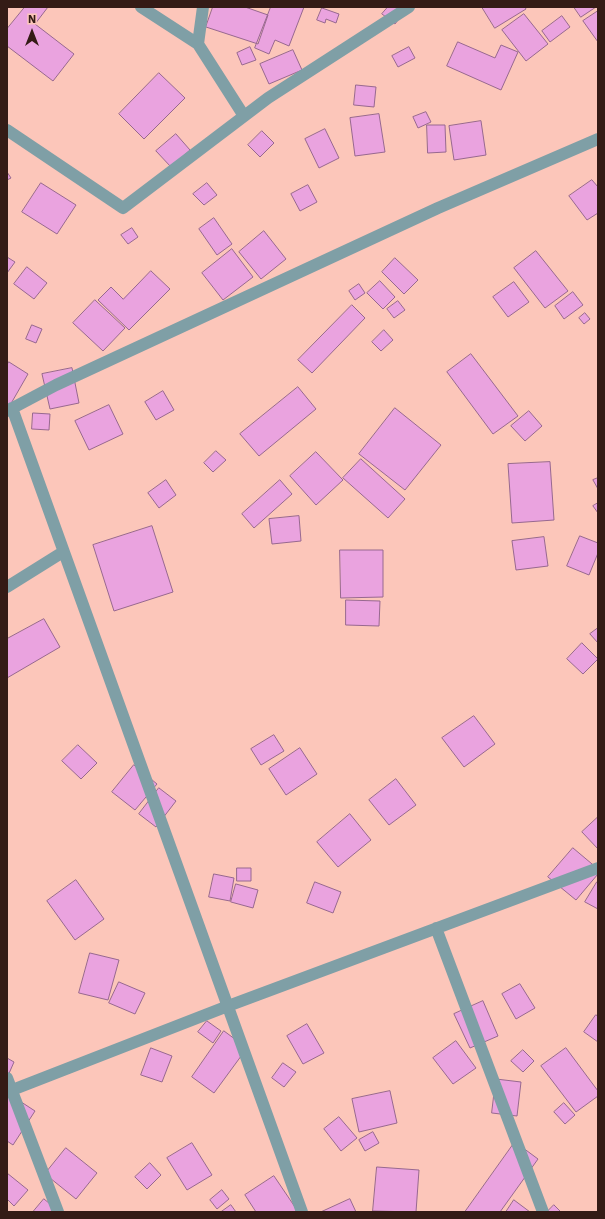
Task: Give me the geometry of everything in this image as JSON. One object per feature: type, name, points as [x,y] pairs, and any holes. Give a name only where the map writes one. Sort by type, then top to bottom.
[{"type":"street","points":[[141,7],[198,44],[244,116]]},
{"type":"street","points":[[198,44],[203,7]]},
{"type":"street","points":[[7,130],[123,208],[268,98],[409,7]]},
{"type":"street","points":[[302,1212],[63,552],[10,410],[56,385],[431,211],[598,139]]},
{"type":"street","points":[[7,587],[63,552]]},
{"type":"street","points":[[9,1091],[228,1006],[598,868]]},
{"type":"street","points":[[436,928],[542,1212]]},
{"type":"street","points":[[7,1078],[9,1091],[58,1212]]},
{"type":"building","points":[[25,7],[48,7],[35,24],[74,54],[53,81],[7,46],[7,29]]},
{"type":"building","points":[[213,7],[245,7],[268,15],[258,44],[206,27]]},
{"type":"building","points":[[271,7],[304,7],[289,46],[275,40],[269,54],[255,48]]},
{"type":"building","points":[[388,7],[407,8],[395,24],[382,14]]},
{"type":"building","points":[[482,7],[525,7],[526,9],[495,28]]},
{"type":"building","points":[[574,7],[596,7],[581,17]]},
{"type":"building","points":[[322,8],[339,14],[336,23],[326,19],[325,23],[317,20]]},
{"type":"building","points":[[598,11],[598,42],[583,21]]},
{"type":"building","points":[[524,14],[548,44],[526,61],[502,30]]},
{"type":"building","points":[[562,16],[570,27],[550,42],[542,31]]},
{"type":"building","points":[[458,42],[495,58],[501,45],[518,52],[501,90],[447,66]]},
{"type":"building","points":[[250,47],[256,60],[242,65],[237,53]]},
{"type":"building","points":[[409,47],[415,58],[398,67],[392,56]]},
{"type":"building","points":[[293,50],[302,70],[269,84],[260,64]]},
{"type":"building","points":[[159,73],[185,98],[144,139],[119,114]]},
{"type":"building","points":[[356,85],[376,87],[374,107],[354,105]]},
{"type":"building","points":[[426,112],[431,122],[418,128],[413,117]]},
{"type":"building","points":[[379,114],[385,152],[355,156],[350,118]]},
{"type":"building","points":[[481,121],[486,155],[454,160],[449,126]]},
{"type":"building","points":[[427,125],[445,125],[446,152],[428,153]]},
{"type":"building","points":[[325,129],[339,158],[319,168],[305,139]]},
{"type":"building","points":[[262,131],[274,143],[260,157],[248,145]]},
{"type":"building","points":[[176,134],[190,150],[171,167],[156,151]]},
{"type":"building","points":[[7,172],[11,178],[7,180]]},
{"type":"building","points":[[592,180],[598,187],[598,213],[587,220],[569,196]]},
{"type":"building","points":[[41,183],[76,205],[57,234],[22,212]]},
{"type":"building","points":[[207,183],[217,195],[204,205],[193,194]]},
{"type":"building","points":[[308,185],[317,202],[300,211],[291,194]]},
{"type":"building","points":[[214,218],[232,244],[217,255],[199,229]]},
{"type":"building","points":[[132,228],[138,237],[128,244],[121,235]]},
{"type":"building","points":[[264,231],[286,259],[261,279],[239,252]]},
{"type":"building","points":[[232,249],[253,277],[223,300],[202,273]]},
{"type":"building","points":[[536,251],[568,291],[545,308],[514,268]]},
{"type":"building","points":[[7,257],[15,262],[7,273]]},
{"type":"building","points":[[395,258],[418,280],[404,294],[382,272]]},
{"type":"building","points":[[27,267],[47,283],[34,299],[14,284]]},
{"type":"building","points":[[151,271],[170,289],[129,330],[98,300],[111,287],[123,299]]},
{"type":"building","points":[[380,281],[395,297],[383,309],[367,293]]},
{"type":"building","points":[[514,282],[529,302],[508,317],[493,297]]},
{"type":"building","points":[[359,284],[365,293],[355,300],[349,291]]},
{"type":"building","points":[[573,292],[583,305],[564,319],[555,306]]},
{"type":"building","points":[[95,300],[125,328],[103,351],[73,323]]},
{"type":"building","points":[[398,301],[405,310],[394,318],[387,309]]},
{"type":"building","points":[[352,305],[365,318],[312,373],[298,360]]},
{"type":"building","points":[[585,313],[590,319],[584,324],[579,318]]},
{"type":"building","points":[[32,325],[42,329],[36,343],[26,339]]},
{"type":"building","points":[[384,330],[393,340],[381,351],[372,342]]},
{"type":"building","points":[[471,354],[518,416],[493,434],[447,372]]},
{"type":"building","points":[[9,362],[28,374],[9,407],[7,406],[7,365]]},
{"type":"building","points":[[72,368],[79,403],[50,409],[42,374]]},
{"type":"building","points":[[298,387],[316,409],[259,456],[240,434]]},
{"type":"building","points":[[163,391],[174,410],[156,420],[145,402]]},
{"type":"building","points":[[109,405],[123,434],[89,450],[75,421]]},
{"type":"building","points":[[395,408],[441,445],[405,490],[359,454]]},
{"type":"building","points":[[529,411],[542,426],[525,441],[511,426]]},
{"type":"building","points":[[33,413],[50,414],[49,430],[32,429]]},
{"type":"building","points":[[216,451],[226,460],[213,472],[204,463]]},
{"type":"building","points":[[316,452],[343,480],[316,505],[290,476]]},
{"type":"building","points":[[361,459],[405,499],[388,518],[343,478]]},
{"type":"building","points":[[550,462],[554,520],[512,523],[508,464]]},
{"type":"building","points":[[598,478],[598,489],[593,480]]},
{"type":"building","points":[[166,480],[176,495],[159,508],[148,493]]},
{"type":"building","points":[[280,480],[292,494],[254,528],[242,514]]},
{"type":"building","points":[[598,503],[598,513],[593,506]]},
{"type":"building","points":[[299,516],[301,541],[272,544],[269,519]]},
{"type":"building","points":[[152,526],[173,592],[114,611],[93,545]]},
{"type":"building","points":[[580,536],[598,543],[598,553],[589,575],[567,566]]},
{"type":"building","points":[[544,537],[548,566],[516,570],[512,541]]},
{"type":"building","points":[[340,550],[383,550],[383,597],[341,598]]},
{"type":"building","points":[[346,600],[380,601],[379,626],[346,625]]},
{"type":"building","points":[[44,619],[60,647],[7,678],[7,639]]},
{"type":"building","points":[[598,628],[598,643],[590,634]]},
{"type":"building","points":[[582,643],[598,659],[583,674],[567,659]]},
{"type":"building","points":[[474,716],[495,744],[464,767],[442,738]]},
{"type":"building","points":[[274,735],[284,751],[261,765],[251,749]]},
{"type":"building","points":[[78,745],[97,763],[81,779],[62,761]]},
{"type":"building","points":[[300,748],[317,774],[286,795],[269,769]]},
{"type":"building","points":[[134,765],[157,784],[135,810],[112,792]]},
{"type":"building","points":[[396,779],[416,805],[389,825],[369,800]]},
{"type":"building","points":[[159,788],[176,801],[156,827],[139,814]]},
{"type":"building","points":[[350,814],[371,840],[338,867],[317,842]]},
{"type":"building","points":[[598,817],[598,849],[582,832]]},
{"type":"building","points":[[573,848],[598,869],[598,874],[576,900],[548,877]]},
{"type":"building","points":[[237,868],[251,868],[251,881],[237,881]]},
{"type":"building","points":[[214,874],[234,878],[230,901],[209,897]]},
{"type":"building","points":[[76,880],[104,919],[75,940],[47,901]]},
{"type":"building","points":[[315,882],[341,892],[333,913],[307,903]]},
{"type":"building","points":[[598,882],[598,909],[585,902]]},
{"type":"building","points":[[236,884],[258,890],[253,908],[231,902]]},
{"type":"building","points":[[90,953],[119,960],[108,1000],[79,993]]},
{"type":"building","points":[[119,982],[145,993],[135,1014],[109,1003]]},
{"type":"building","points":[[520,984],[535,1008],[516,1019],[502,994]]},
{"type":"building","points":[[483,1001],[498,1036],[470,1048],[454,1014]]},
{"type":"building","points":[[596,1015],[598,1016],[598,1042],[584,1032]]},
{"type":"building","points":[[207,1021],[221,1031],[213,1043],[198,1032]]},
{"type":"building","points":[[307,1024],[324,1053],[303,1064],[287,1036]]},
{"type":"building","points":[[224,1031],[247,1048],[214,1093],[192,1077]]},
{"type":"building","points":[[456,1041],[476,1068],[453,1084],[433,1058]]},
{"type":"building","points":[[151,1048],[172,1056],[162,1082],[141,1075]]},
{"type":"building","points":[[566,1048],[598,1091],[598,1096],[576,1112],[541,1066]]},
{"type":"building","points":[[523,1050],[534,1061],[523,1072],[511,1061]]},
{"type":"building","points":[[7,1058],[14,1062],[7,1078]]},
{"type":"building","points":[[283,1063],[296,1072],[284,1087],[272,1078]]},
{"type":"building","points":[[496,1079],[521,1082],[517,1116],[492,1113]]},
{"type":"building","points":[[390,1091],[397,1123],[359,1132],[352,1099]]},
{"type":"building","points":[[9,1094],[35,1111],[13,1145],[7,1141],[7,1096]]},
{"type":"building","points":[[564,1103],[575,1115],[565,1124],[554,1112]]},
{"type":"building","points":[[339,1117],[357,1138],[341,1151],[324,1129]]},
{"type":"building","points":[[373,1132],[379,1143],[365,1151],[359,1140]]},
{"type":"building","points":[[515,1142],[538,1159],[500,1212],[465,1212]]},
{"type":"building","points":[[192,1143],[212,1175],[187,1190],[167,1158]]},
{"type":"building","points":[[66,1148],[97,1173],[76,1199],[45,1174]]},
{"type":"building","points":[[150,1163],[161,1175],[147,1189],[135,1177]]},
{"type":"building","points":[[377,1167],[419,1170],[416,1212],[373,1211]]},
{"type":"building","points":[[7,1173],[28,1190],[14,1206],[7,1199]]},
{"type":"building","points":[[274,1176],[297,1210],[294,1212],[256,1212],[245,1195]]},
{"type":"building","points":[[222,1190],[229,1199],[217,1209],[210,1200]]},
{"type":"building","points":[[44,1199],[60,1212],[33,1212]]},
{"type":"building","points":[[350,1199],[356,1212],[321,1212]]},
{"type":"building","points":[[514,1200],[530,1212],[506,1212]]},
{"type":"building","points":[[231,1205],[236,1212],[221,1212]]},
{"type":"building","points":[[554,1205],[561,1212],[547,1212]]}]
